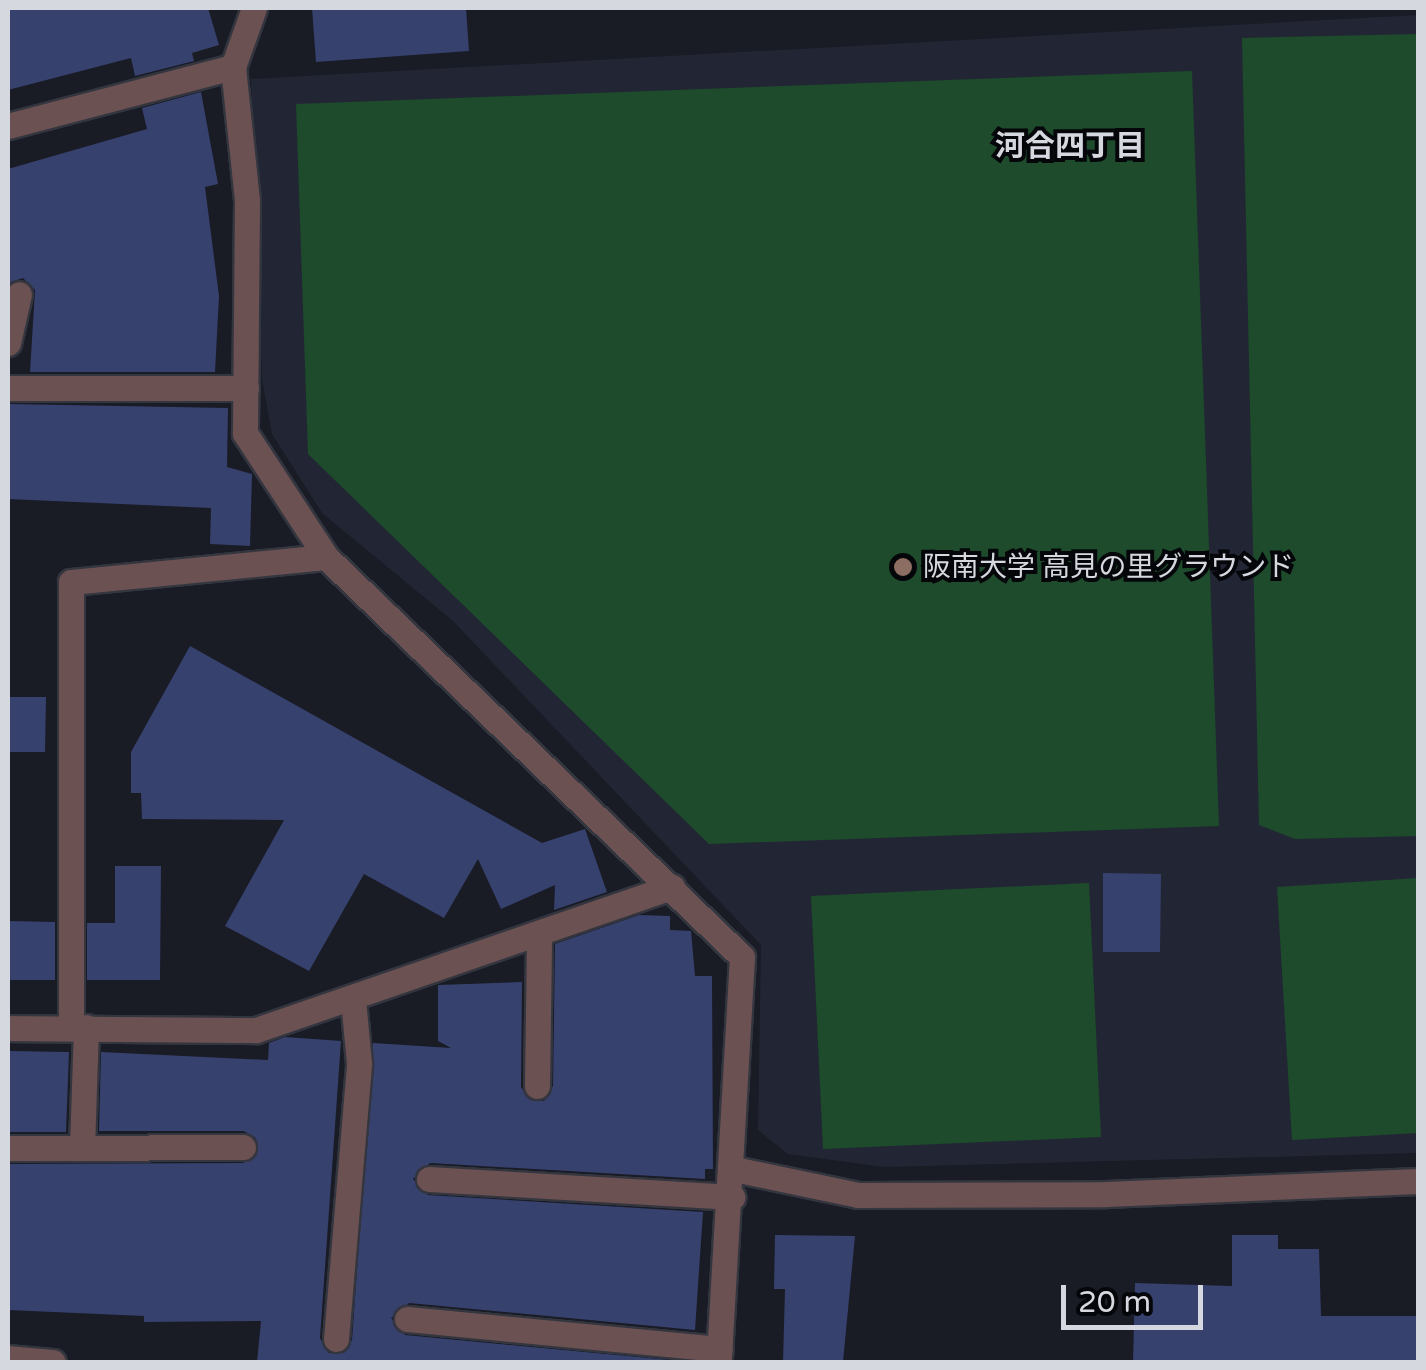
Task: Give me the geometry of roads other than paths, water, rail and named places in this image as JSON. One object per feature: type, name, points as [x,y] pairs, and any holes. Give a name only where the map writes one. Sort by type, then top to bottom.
[{"type":"street","points":[[254,8],[233,67],[246,200],[245,432],[326,557],[742,957],[734,1170],[719,1356],[408,1319]]},
{"type":"street","points":[[8,126],[233,67]]},
{"type":"street","points":[[8,344],[19,294]]},
{"type":"street","points":[[8,388],[246,388]]},
{"type":"street","points":[[82,1148],[71,582],[326,557]]},
{"type":"street","points":[[8,1028],[256,1030],[353,1000],[672,886]]},
{"type":"street","points":[[537,1086],[539,935]]},
{"type":"street","points":[[336,1339],[358,1062],[353,1000]]},
{"type":"street","points":[[8,1148],[243,1147]]},
{"type":"street","points":[[734,1170],[858,1196],[1106,1194],[1418,1181]]},
{"type":"street","points":[[429,1179],[732,1197]]},
{"type":"street","points":[[8,1358],[53,1362]]},
{"type":"place","name":"阪南大学 高見の里グラウンド","points":[[903,567]]},
{"type":"district","name":"河合四丁目","points":[[1070,147]]}]
